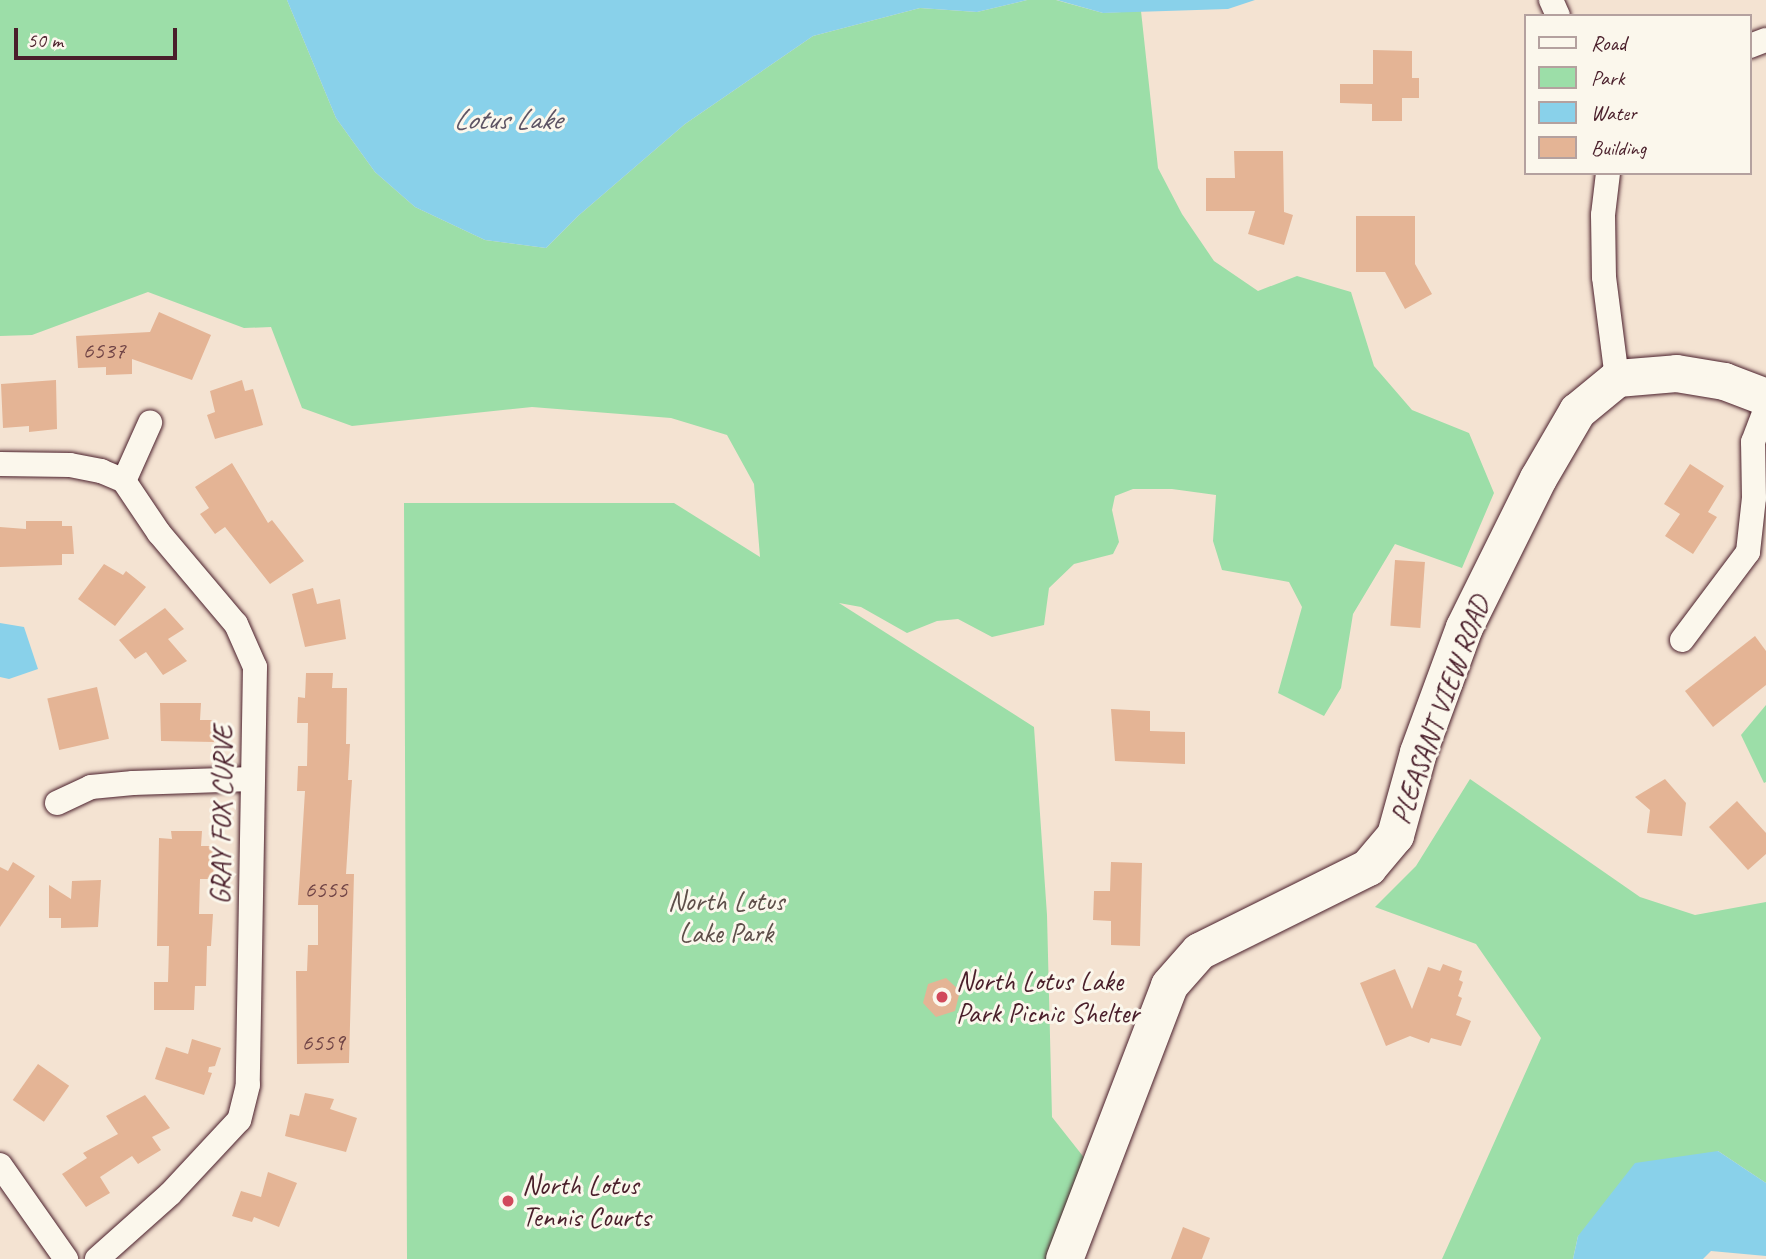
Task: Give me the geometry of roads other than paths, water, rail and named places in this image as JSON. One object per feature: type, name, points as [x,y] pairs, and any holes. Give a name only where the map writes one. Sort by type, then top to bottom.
[{"type":"street","points":[[1608,175],[1603,215],[1604,277],[1616,378],[1675,373],[1724,381],[1766,397]]},
{"type":"street","name":"PLEASANT VIEW ROAD","points":[[1064,1259],[1169,985],[1199,951],[1368,867],[1395,835],[1418,752],[1464,627],[1538,478],[1577,411],[1616,378]]},
{"type":"street","points":[[1682,640],[1748,552],[1754,498],[1752,442],[1766,408]]},
{"type":"street","points":[[0,464],[70,465],[101,471],[124,481],[150,423]]},
{"type":"street","name":"GRAY FOX CURVE","points":[[97,1259],[170,1194],[239,1120],[248,1085],[255,667],[236,624],[159,533],[124,481]]},
{"type":"street","points":[[57,803],[91,787],[252,779]]},
{"type":"street","points":[[0,1165],[66,1259]]},
{"type":"water","name":"Lotus Lake","points":[[287,0],[1027,0],[977,12],[920,8],[813,36],[685,124],[578,216],[546,248],[485,240],[415,207],[375,172],[336,118]]},
{"type":"water","points":[[1057,0],[1255,0],[1228,9],[1103,13]]},
{"type":"water","points":[[0,623],[24,627],[38,669],[9,679],[0,677]]},
{"type":"water","points":[[1718,1151],[1766,1183],[1766,1256],[1711,1251],[1703,1259],[1573,1259],[1578,1236],[1635,1163]]},
{"type":"place","name":"North Lotus Lake Park Picnic Shelter","points":[[942,997]]},
{"type":"place","name":"North Lotus Tennis Courts","points":[[508,1201]]},
{"type":"park label","name":"North Lotus Lake Park","points":[[726,917]]}]
